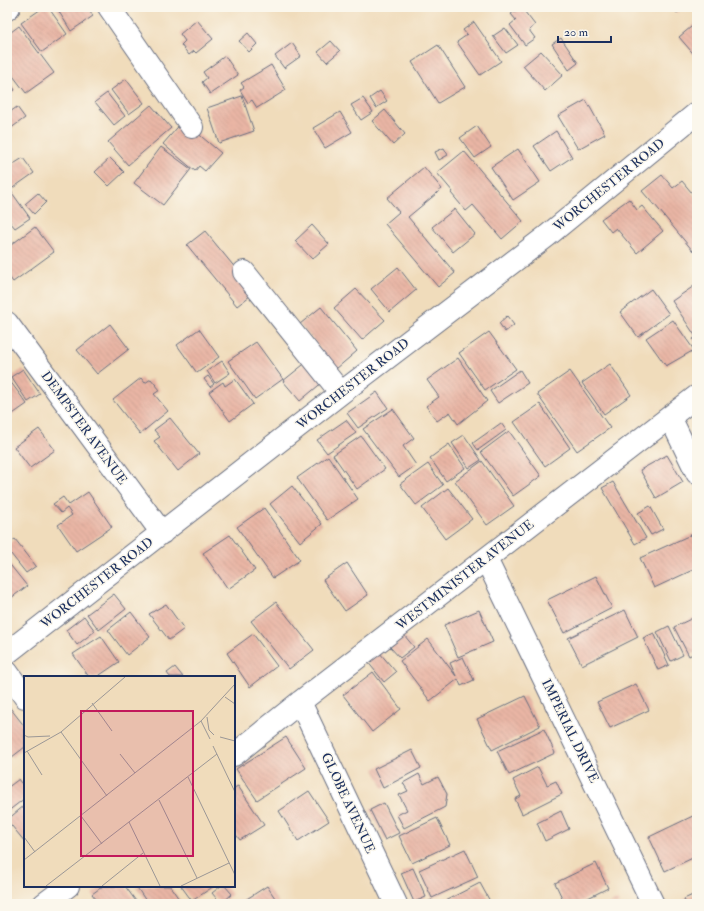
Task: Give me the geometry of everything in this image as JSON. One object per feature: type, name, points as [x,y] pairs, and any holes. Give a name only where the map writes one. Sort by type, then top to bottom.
[{"type":"street","points":[[109,7],[192,127]]},
{"type":"street","name":"WORCHESTER ROAD","points":[[7,653],[341,393],[547,236],[697,114]]},
{"type":"street","points":[[244,272],[341,393]]},
{"type":"street","name":"DEMPSTER AVENUE","points":[[7,323],[162,533]]},
{"type":"street","name":"WESTMINISTER AVENUE","points":[[235,754],[300,702],[697,396]]},
{"type":"street","points":[[670,417],[697,473]]},
{"type":"street","name":"IMPERIAL DRIVE","points":[[486,559],[653,904]]},
{"type":"street","points":[[7,672],[24,696]]},
{"type":"street","name":"GLOBE AVENUE","points":[[300,702],[389,901]]},
{"type":"street","points":[[44,904],[67,887]]},
{"type":"building","points":[[44,7],[48,7],[67,34],[42,52],[21,23]]},
{"type":"building","points":[[56,7],[88,7],[93,16],[71,31]]},
{"type":"building","points":[[521,7],[535,25],[529,30],[535,38],[525,45],[510,25],[516,20],[511,14]]},
{"type":"building","points":[[671,7],[683,7],[677,13]]},
{"type":"building","points":[[197,20],[213,39],[196,53],[194,51],[189,55],[181,45],[185,41],[180,34]]},
{"type":"building","points":[[474,22],[501,61],[480,75],[457,42],[467,35],[463,30]]},
{"type":"building","points":[[697,22],[697,58],[679,37]]},
{"type":"building","points":[[19,26],[54,73],[26,93],[7,68],[7,35]]},
{"type":"building","points":[[505,28],[518,45],[506,53],[493,36]]},
{"type":"building","points":[[248,33],[257,44],[249,52],[239,41]]},
{"type":"building","points":[[561,38],[578,63],[569,70],[552,44]]},
{"type":"building","points":[[331,41],[340,51],[327,62],[318,52]]},
{"type":"building","points":[[292,43],[301,56],[284,68],[275,56]]},
{"type":"building","points":[[438,45],[465,87],[438,103],[412,62]]},
{"type":"building","points":[[541,51],[563,75],[545,91],[523,66]]},
{"type":"building","points":[[225,56],[238,75],[210,94],[202,82],[207,78],[203,72]]},
{"type":"building","points":[[271,65],[286,90],[257,108],[252,100],[248,103],[240,90],[244,87],[241,83]]},
{"type":"building","points":[[7,78],[15,90],[7,96]]},
{"type":"building","points":[[126,79],[144,103],[129,114],[111,90]]},
{"type":"building","points":[[380,91],[387,101],[376,108],[370,98]]},
{"type":"building","points":[[107,93],[125,116],[114,125],[95,102]]},
{"type":"building","points":[[242,96],[254,131],[219,143],[207,108]]},
{"type":"building","points":[[363,98],[373,112],[361,120],[351,105]]},
{"type":"building","points":[[586,100],[605,134],[578,149],[558,116]]},
{"type":"building","points":[[151,105],[171,128],[128,165],[108,142]]},
{"type":"building","points":[[17,107],[25,118],[7,131],[7,114]]},
{"type":"building","points":[[385,110],[405,134],[393,145],[372,121]]},
{"type":"building","points":[[340,112],[352,132],[325,148],[313,128]]},
{"type":"building","points":[[183,121],[221,153],[205,171],[199,166],[195,171],[163,144]]},
{"type":"building","points":[[477,126],[491,147],[475,158],[460,138]]},
{"type":"building","points":[[556,131],[572,157],[551,171],[534,146]]},
{"type":"building","points":[[161,147],[191,169],[163,205],[134,183]]},
{"type":"building","points":[[444,148],[448,155],[439,160],[435,152]]},
{"type":"building","points":[[518,149],[540,182],[513,200],[491,167]]},
{"type":"building","points":[[464,151],[523,221],[502,239],[473,205],[466,211],[437,173]]},
{"type":"building","points":[[23,158],[34,173],[10,190],[30,218],[15,228],[10,222],[7,224],[7,168]]},
{"type":"building","points":[[110,158],[124,172],[109,186],[95,172]]},
{"type":"building","points":[[424,167],[442,189],[408,217],[455,273],[438,287],[385,224],[399,212],[387,198]]},
{"type":"building","points":[[662,175],[673,188],[682,181],[697,199],[697,248],[693,251],[642,191]]},
{"type":"building","points":[[38,193],[46,202],[34,214],[25,204]]},
{"type":"building","points":[[629,199],[637,210],[642,206],[663,231],[637,253],[616,228],[611,232],[601,219]]},
{"type":"building","points":[[455,209],[475,234],[453,252],[432,227]]},
{"type":"building","points":[[312,225],[329,244],[312,259],[295,241]]},
{"type":"building","points":[[35,227],[54,252],[13,282],[7,274],[7,248]]},
{"type":"building","points":[[205,231],[255,292],[237,306],[187,245]]},
{"type":"building","points":[[398,267],[416,290],[390,312],[371,289]]},
{"type":"building","points":[[697,284],[697,345],[693,339],[696,337],[672,301]]},
{"type":"building","points":[[356,289],[385,320],[362,340],[334,308]]},
{"type":"building","points":[[651,289],[669,314],[638,337],[620,312]]},
{"type":"building","points":[[321,307],[357,351],[336,369],[300,324]]},
{"type":"building","points":[[507,316],[514,325],[505,332],[499,323]]},
{"type":"building","points":[[673,320],[694,350],[666,366],[646,338]]},
{"type":"building","points":[[110,324],[129,349],[97,374],[77,350]]},
{"type":"building","points":[[199,329],[219,357],[197,373],[177,345]]},
{"type":"building","points":[[489,332],[516,369],[485,390],[459,353]]},
{"type":"building","points":[[256,342],[283,379],[255,399],[228,361]]},
{"type":"building","points":[[458,358],[487,401],[458,424],[450,412],[437,421],[426,406],[439,397],[427,380]]},
{"type":"building","points":[[222,361],[230,373],[215,383],[207,371]]},
{"type":"building","points":[[308,361],[324,381],[300,401],[283,381]]},
{"type":"building","points":[[610,364],[631,395],[604,414],[582,383]]},
{"type":"building","points":[[23,369],[40,394],[28,402],[11,377]]},
{"type":"building","points":[[520,370],[528,383],[498,403],[490,391]]},
{"type":"building","points":[[570,371],[610,428],[577,451],[537,394]]},
{"type":"building","points":[[208,376],[214,384],[210,387],[204,379]]},
{"type":"building","points":[[7,377],[27,404],[7,418]]},
{"type":"building","points":[[141,378],[145,383],[151,379],[160,390],[154,394],[168,411],[140,434],[113,400]]},
{"type":"building","points":[[235,379],[253,404],[230,421],[209,392],[223,382],[225,386]]},
{"type":"building","points":[[377,392],[388,408],[358,428],[347,413]]},
{"type":"building","points":[[540,404],[570,448],[545,466],[514,422]]},
{"type":"building","points":[[393,409],[414,438],[403,446],[416,465],[399,477],[363,429]]},
{"type":"building","points":[[170,418],[199,454],[178,471],[154,441],[160,437],[154,430]]},
{"type":"building","points":[[346,420],[356,433],[327,453],[317,440]]},
{"type":"building","points":[[501,423],[506,430],[478,450],[473,443]]},
{"type":"building","points":[[39,429],[55,450],[30,468],[14,447]]},
{"type":"building","points":[[509,431],[541,476],[513,496],[481,452]]},
{"type":"building","points":[[464,435],[481,460],[469,468],[452,443]]},
{"type":"building","points":[[361,436],[385,469],[357,489],[333,455]]},
{"type":"building","points":[[449,444],[465,468],[446,481],[430,458]]},
{"type":"building","points":[[667,455],[683,482],[656,498],[640,470]]},
{"type":"building","points":[[328,456],[358,499],[327,520],[297,478]]},
{"type":"building","points":[[482,461],[514,506],[487,525],[455,481]]},
{"type":"building","points":[[428,464],[443,485],[416,505],[400,484]]},
{"type":"building","points":[[613,482],[646,538],[635,544],[602,488]]},
{"type":"building","points":[[292,486],[322,524],[300,542],[270,504]]},
{"type":"building","points":[[448,488],[472,519],[445,539],[422,508]]},
{"type":"building","points":[[88,492],[112,527],[76,551],[58,525],[72,515],[67,508],[61,513],[53,504],[63,497],[69,505]]},
{"type":"building","points":[[650,506],[663,529],[651,535],[638,513]]},
{"type":"building","points":[[264,508],[300,560],[273,578],[237,527]]},
{"type":"building","points":[[697,532],[697,568],[654,588],[640,558]]},
{"type":"building","points":[[230,535],[255,570],[228,589],[203,553]]},
{"type":"building","points":[[15,539],[36,566],[26,573],[7,549],[7,545]]},
{"type":"building","points":[[7,561],[27,586],[7,601]]},
{"type":"building","points":[[347,563],[368,595],[345,611],[323,580]]},
{"type":"building","points":[[596,576],[612,608],[564,633],[547,600]]},
{"type":"building","points":[[114,594],[126,609],[99,630],[87,614]]},
{"type":"building","points":[[276,602],[314,650],[289,669],[251,621]]},
{"type":"building","points":[[166,604],[184,629],[169,640],[149,614]]},
{"type":"building","points":[[479,610],[493,642],[458,657],[444,625]]},
{"type":"building","points":[[625,610],[638,637],[582,665],[568,638]]},
{"type":"building","points":[[131,612],[150,637],[127,655],[108,630]]},
{"type":"building","points":[[84,616],[95,631],[77,645],[66,630]]},
{"type":"building","points":[[697,616],[697,652],[689,656],[674,627]]},
{"type":"building","points":[[669,626],[683,655],[671,661],[657,632]]},
{"type":"building","points":[[654,633],[669,665],[658,670],[643,638]]},
{"type":"building","points":[[253,634],[277,666],[250,687],[227,653]]},
{"type":"building","points":[[404,635],[414,647],[400,658],[390,647]]},
{"type":"building","points":[[101,636],[119,662],[98,676],[88,676],[73,654]]},
{"type":"building","points":[[428,639],[456,676],[450,663],[463,657],[474,680],[461,686],[458,679],[430,701],[400,661]]},
{"type":"building","points":[[379,652],[396,672],[384,682],[367,661]]},
{"type":"building","points":[[175,667],[182,676],[169,676],[167,673]]},
{"type":"building","points":[[373,672],[401,709],[372,732],[343,695]]},
{"type":"building","points":[[636,684],[649,710],[610,728],[597,702]]},
{"type":"building","points":[[525,696],[540,726],[492,750],[477,719]]},
{"type":"building","points":[[7,704],[24,726],[24,748],[12,757],[7,751]]},
{"type":"building","points":[[544,729],[555,753],[509,775],[497,751]]},
{"type":"building","points":[[286,737],[306,768],[257,800],[236,769]]},
{"type":"building","points":[[412,750],[421,768],[383,788],[374,769]]},
{"type":"building","points":[[538,767],[547,785],[556,781],[562,794],[522,814],[515,799],[521,796],[513,780]]},
{"type":"building","points":[[419,774],[424,784],[438,777],[447,794],[445,807],[404,828],[397,815],[407,810],[399,795],[408,791],[403,783]]},
{"type":"building","points":[[19,779],[24,786],[24,799],[7,812],[7,788]]},
{"type":"building","points":[[238,786],[264,825],[240,840],[235,833],[235,788]]},
{"type":"building","points":[[309,791],[329,821],[298,841],[279,811]]},
{"type":"building","points":[[384,803],[399,833],[385,840],[370,810]]},
{"type":"building","points":[[24,806],[24,841],[7,820]]},
{"type":"building","points":[[561,811],[569,829],[545,841],[537,823]]},
{"type":"building","points":[[697,814],[697,856],[665,871],[649,837]]},
{"type":"building","points":[[437,818],[450,845],[412,863],[399,836]]},
{"type":"building","points":[[465,849],[478,877],[432,898],[419,870]]},
{"type":"building","points":[[596,863],[608,888],[576,904],[565,904],[555,883]]},
{"type":"building","points":[[413,868],[426,897],[414,902],[401,873]]},
{"type":"building","points":[[480,883],[491,903],[439,904]]},
{"type":"building","points":[[267,886],[279,904],[243,904],[242,902]]},
{"type":"building","points":[[102,887],[126,887],[138,904],[100,904],[92,894]]},
{"type":"building","points":[[137,887],[171,887],[181,902],[178,904],[148,904]]},
{"type":"building","points":[[182,887],[213,887],[192,901]]},
{"type":"building","points":[[220,887],[226,887],[232,894],[221,904],[212,893]]},
{"type":"building","points":[[697,893],[697,904],[686,904],[684,899]]},
{"type":"building","points":[[432,900],[434,904],[422,904]]},
{"type":"building","points":[[617,900],[619,904],[608,904]]}]
